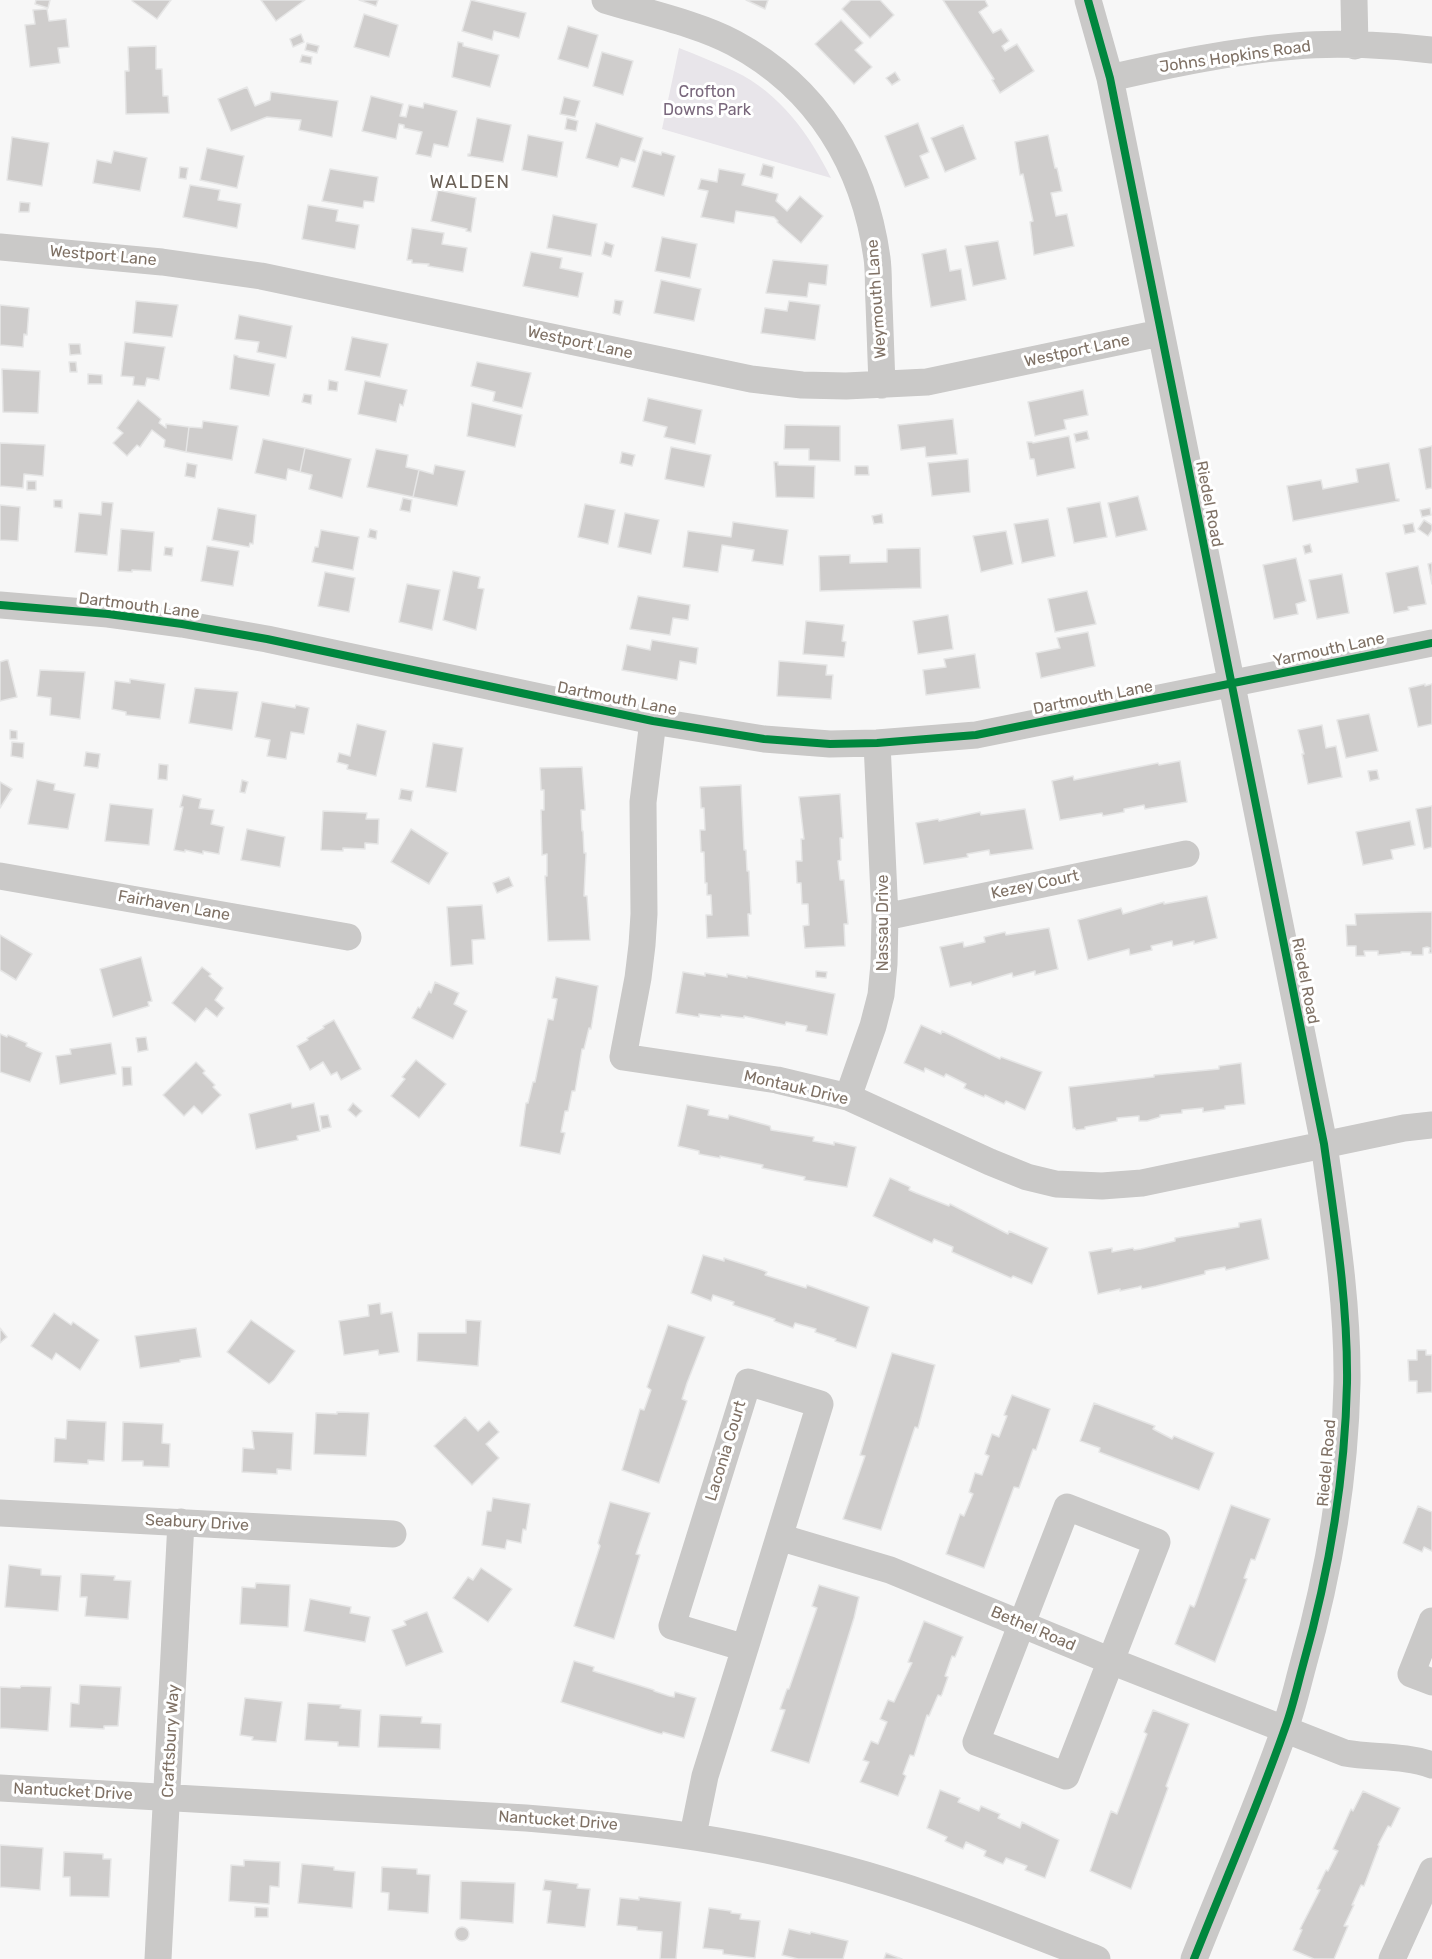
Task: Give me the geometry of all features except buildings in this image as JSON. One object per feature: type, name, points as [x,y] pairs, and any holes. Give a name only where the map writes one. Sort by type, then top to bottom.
[{"type":"street","name":"Weymouth Lane","points":[[605,0],[704,30],[733,42],[767,62],[797,87],[816,108],[836,138],[852,171],[864,199],[872,230],[877,260],[882,385]]},
{"type":"street","name":"Riedel Road","points":[[1089,0],[1110,78],[1324,1144],[1337,1231],[1345,1312],[1347,1382],[1344,1449],[1335,1522],[1315,1621],[1285,1730],[1194,1959]]},
{"type":"street","points":[[1354,0],[1355,46]]},
{"type":"street","name":"Johns Hopkins Road","points":[[1110,78],[1183,62],[1296,46],[1432,50]]},
{"type":"street","name":"Westport Lane","points":[[0,247],[129,258],[261,276],[751,379],[802,385],[882,385],[927,382],[1160,333]]},
{"type":"street","name":"Dartmouth Lane","points":[[0,605],[108,614],[182,624],[267,639],[653,721],[764,739],[830,744],[877,743],[976,735],[1231,684]]},
{"type":"street","name":"Yarmouth Lane","points":[[1231,684],[1432,643]]},
{"type":"street","name":"Montauk Drive","points":[[653,721],[643,802],[642,945],[623,1057],[777,1080],[848,1097],[990,1162],[1028,1177],[1056,1184],[1102,1186],[1142,1183],[1324,1144],[1404,1128],[1432,1125]]},
{"type":"street","name":"Nassau Drive","points":[[848,1097],[873,1026],[884,964],[885,917],[877,743]]},
{"type":"street","name":"Kezey Court","points":[[885,917],[1186,854]]},
{"type":"street","name":"Fairhaven Lane","points":[[0,876],[348,937]]},
{"type":"street","name":"Laconia Court","points":[[693,1835],[705,1776],[820,1404],[748,1382],[672,1626],[744,1648]]},
{"type":"street","points":[[1067,1507],[1157,1542],[1066,1776],[976,1742],[1022,1624],[1067,1507]]},
{"type":"street","name":"Seabury Drive","points":[[0,1513],[393,1534]]},
{"type":"street","name":"Craftsbury Way","points":[[158,1959],[181,1522]]},
{"type":"street","name":"Bethel Road","points":[[779,1537],[890,1570],[1111,1661],[1345,1753],[1423,1761],[1432,1765]]},
{"type":"street","points":[[1432,1621],[1411,1674],[1432,1682]]},
{"type":"street","name":"Nantucket Drive","points":[[0,1788],[609,1824],[693,1835],[785,1854],[866,1875],[946,1901],[1097,1959]]},
{"type":"street","points":[[1392,1959],[1432,1871]]},
{"type":"green space","name":"Crofton Downs Park","points":[[679,48],[734,71],[765,91],[792,116],[813,146],[831,178],[662,129]]},
{"type":"cycle path","points":[[1088,0],[1110,78],[1324,1144],[1340,1263],[1347,1353],[1343,1455],[1334,1526],[1321,1596],[1287,1723],[1252,1817],[1194,1959]]},
{"type":"cycle path","points":[[0,605],[108,614],[182,624],[267,639],[653,721],[764,739],[830,744],[877,743],[976,735],[1432,643]]},
{"type":"district","name":"WALDEN","points":[[470,183]]}]
